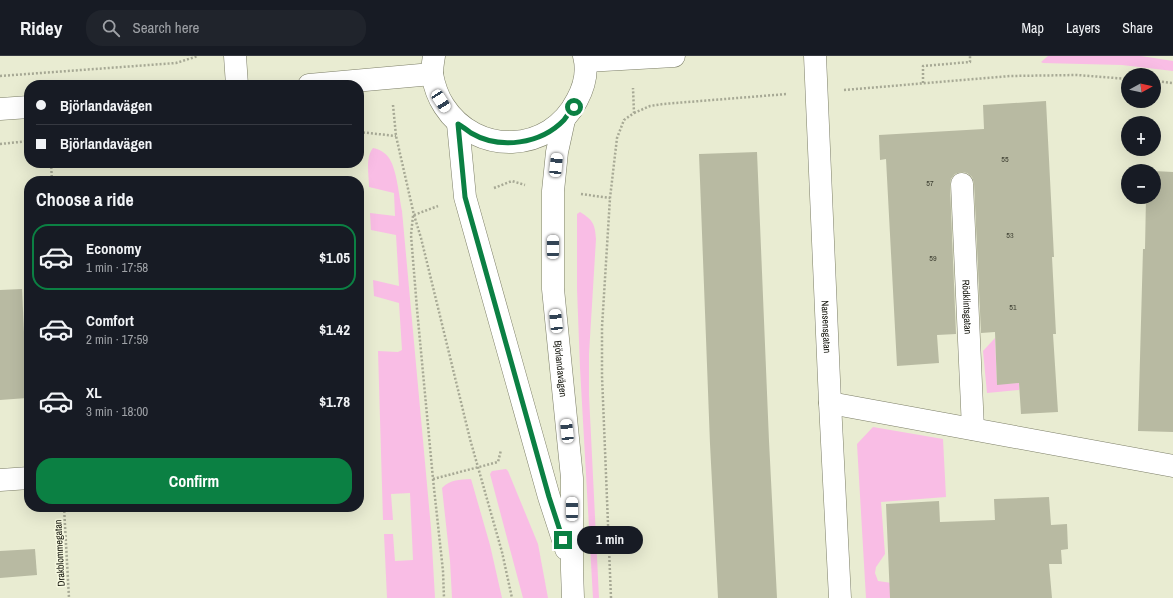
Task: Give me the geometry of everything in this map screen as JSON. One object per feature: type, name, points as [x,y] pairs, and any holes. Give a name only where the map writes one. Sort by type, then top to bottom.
[{"type":"street","points":[[235,56],[237,80]]},
{"type":"street","points":[[585,59],[674,56]]},
{"type":"street","name":"Nansensgatan","points":[[815,56],[840,598]]},
{"type":"street","name":"Björlandavägen","points":[[433,65],[435,88],[448,113],[458,124],[472,133],[488,139],[504,142],[520,142],[536,138],[551,130],[564,120],[574,107],[581,93],[585,77],[585,59]]},
{"type":"street","points":[[364,80],[392,78],[433,65]]},
{"type":"street","points":[[0,109],[24,107]]},
{"type":"street","name":"Björlandavägen","points":[[564,120],[557,152],[553,191],[553,289],[572,478],[573,598]]},
{"type":"street","name":"Björlandavägen","points":[[458,124],[465,197],[549,497],[572,570]]},
{"type":"street","name":"Rödklintsgatan","points":[[962,184],[973,429]]},
{"type":"street","points":[[830,403],[1173,466]]},
{"type":"street","points":[[0,480],[24,478]]},
{"type":"path","points":[[0,76],[176,63],[197,56]]},
{"type":"path","points":[[923,84],[923,66],[970,62],[970,56]]},
{"type":"path","points":[[631,58],[634,113]]},
{"type":"path","points":[[611,598],[602,376],[602,334],[610,198],[617,138],[624,120],[634,113],[650,106],[663,104],[1010,76],[1077,74],[1121,78]]},
{"type":"path","points":[[392,78],[396,136],[414,215],[478,467],[502,552],[512,598]]},
{"type":"path","points":[[1161,82],[1173,83]]},
{"type":"path","points":[[364,133],[396,136]]},
{"type":"path","points":[[0,144],[24,142]]},
{"type":"path","points":[[414,215],[512,182],[553,191],[610,198]]},
{"type":"path","points":[[414,215],[411,235],[420,351],[442,564],[444,598]]},
{"type":"path","points":[[433,479],[498,462],[502,450]]},
{"type":"path","name":"Drakblommegatan","points":[[64,512],[69,598]]},
{"type":"shaded area","points":[[1048,56],[1141,56],[1173,61],[1173,71],[1161,70],[1161,68],[1122,65],[1041,62]]},
{"type":"shaded area","points":[[373,148],[380,150],[388,156],[392,163],[396,176],[402,211],[431,528],[435,598],[387,598],[384,534],[393,534],[395,561],[413,560],[410,493],[391,494],[393,520],[383,520],[378,351],[398,352],[402,350],[399,303],[374,296],[373,280],[399,286],[396,235],[371,230],[370,213],[395,216],[394,193],[369,187],[368,162]]},
{"type":"shaded area","points":[[580,212],[591,220],[595,230],[596,239],[589,354],[589,395],[599,598],[593,598],[580,368],[577,289],[577,214]]},
{"type":"shaded area","points":[[995,338],[997,384],[1019,383],[1019,390],[987,393],[983,351]]},
{"type":"shaded area","points":[[873,427],[943,439],[946,497],[881,502],[885,554],[876,567],[875,573],[878,581],[892,583],[892,598],[866,598],[857,444]]},
{"type":"shaded area","points":[[506,469],[538,544],[548,598],[523,598],[490,474],[492,471]]},
{"type":"shaded area","points":[[471,479],[490,545],[502,598],[452,598],[450,561],[442,488],[452,481]]},
{"type":"building","points":[[1046,101],[1054,257],[1052,257],[1056,334],[1053,334],[1058,412],[1021,414],[1019,383],[997,385],[995,332],[981,333],[974,183],[972,177],[967,173],[961,172],[955,174],[951,179],[950,185],[956,334],[937,335],[939,363],[897,366],[886,159],[880,160],[879,135],[984,129],[983,105]]},
{"type":"building","points":[[757,152],[777,598],[718,598],[710,444],[699,154]]},
{"type":"building","points":[[1161,171],[1173,172],[1173,432],[1138,431],[1143,249],[1145,249],[1146,204],[1161,204]]},
{"type":"building","points":[[22,289],[24,333],[24,398],[0,400],[0,290]]},
{"type":"building","points":[[1049,497],[1051,525],[1067,524],[1068,549],[1061,550],[1062,564],[1049,564],[1052,598],[890,598],[886,504],[939,501],[940,522],[995,520],[994,499]]},
{"type":"building","points":[[35,549],[37,575],[0,578],[0,551]]},
{"type":"route","points":[[563,540],[549,497],[529,421],[465,197],[458,124],[472,133],[488,139],[504,142],[520,142],[536,138],[551,130],[564,120],[574,107]]}]
